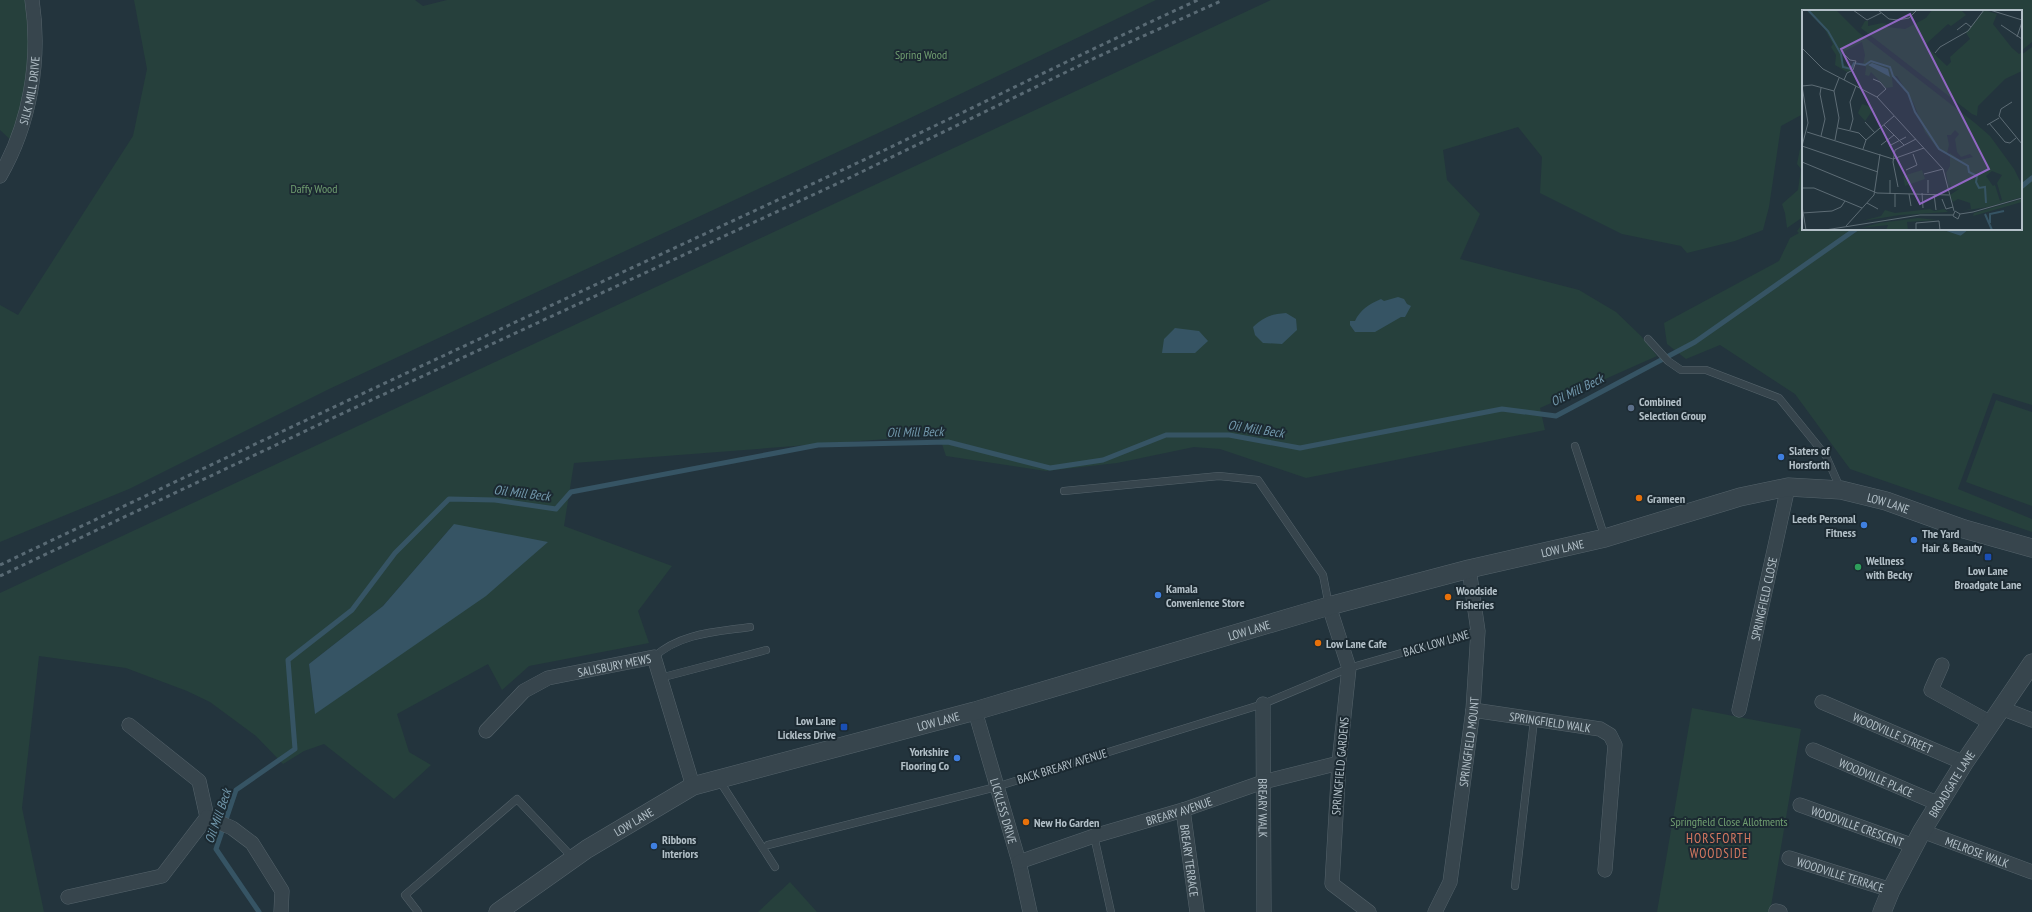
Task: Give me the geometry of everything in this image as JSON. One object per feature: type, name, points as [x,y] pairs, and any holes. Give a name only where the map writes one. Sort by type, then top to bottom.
[{"type":"street","name":"SILK MILL DRIVE","points":[[0,176],[16,144],[32,84],[35,37],[32,0]]},
{"type":"street","name":"LOW LANE","points":[[498,912],[573,858],[637,818],[693,786],[718,778],[975,711],[1329,606],[1469,569],[1605,538],[1740,498],[1788,487],[1841,490],[1886,501],[1964,529],[2032,548]]},
{"type":"street","name":"SPRINGFIELD CLOSE","points":[[1739,710],[1788,487]]},
{"type":"street","name":"SPRINGFIELD MOUNT","points":[[1436,912],[1450,882],[1473,710],[1478,631],[1469,569]]},
{"type":"street","name":"SPRINGFIELD GARDENS","points":[[1329,606],[1349,668],[1339,763],[1332,884],[1369,912]]},
{"type":"street","name":"SALISBURY MEWS","points":[[486,731],[524,691],[548,678],[654,657],[693,786]]},
{"type":"street","name":"BROADGATE LANE","points":[[1882,912],[1891,890],[1918,839],[1964,763],[2032,663]]},
{"type":"street","points":[[1942,665],[1932,690],[1991,722]]},
{"type":"street","name":"WOODVILLE STREET","points":[[1822,702],[1964,763]]},
{"type":"street","name":"BREARY WALK","points":[[1263,704],[1262,782],[1264,912]]},
{"type":"street","points":[[2002,708],[2032,720]]},
{"type":"street","name":"SPRINGFIELD WALK","points":[[1473,710],[1600,729],[1610,735],[1615,745],[1605,870]]},
{"type":"street","name":"LICKLESS DRIVE","points":[[975,711],[1019,862],[1030,912]]},
{"type":"street","points":[[68,897],[162,876],[207,817],[199,781],[129,725]]},
{"type":"street","name":"WOODVILLE PLACE","points":[[1813,750],[1940,804]]},
{"type":"street","name":"BREARY AVENUE","points":[[1019,862],[1094,836],[1183,810],[1262,782],[1339,763]]},
{"type":"street","name":"WOODVILLE CRESCENT","points":[[1800,805],[1918,839]]},
{"type":"street","name":"BREARY TERRACE","points":[[1183,810],[1197,912]]},
{"type":"street","points":[[207,817],[232,828],[252,843],[282,890],[281,912]]},
{"type":"street","name":"MELROSE WALK","points":[[1918,839],[2032,872]]},
{"type":"street","name":"WOODVILLE TERRACE","points":[[1790,858],[1891,890]]},
{"type":"lane","points":[[1648,339],[1668,361],[1681,370],[1706,370],[1779,398],[1826,456],[1841,490]]},
{"type":"lane","points":[[1575,446],[1605,538]]},
{"type":"lane","points":[[1064,491],[1219,476],[1258,480],[1323,575],[1329,606]]},
{"type":"lane","points":[[654,657],[660,651],[687,636],[750,627]]},
{"type":"lane","name":"BACK LOW LANE","points":[[1349,668],[1478,631]]},
{"type":"lane","points":[[660,678],[766,650]]},
{"type":"lane","name":"BACK BREARY AVENUE","points":[[768,845],[996,787],[1263,704],[1349,668]]},
{"type":"lane","points":[[1515,886],[1534,720]]},
{"type":"lane","points":[[718,778],[775,867]]},
{"type":"lane","points":[[418,912],[406,895],[517,799],[573,858]]},
{"type":"lane","points":[[1094,836],[1111,912]]},
{"type":"green space","points":[[0,0],[32,0],[35,37],[16,145],[0,130]]},
{"type":"green space","name":"Daffy Wood","points":[[134,0],[415,0],[423,6],[447,0],[1156,0],[904,121],[327,390],[129,489],[0,542],[0,305],[18,315],[133,136],[147,69]]},
{"type":"green space","points":[[1271,0],[2032,0],[2032,42],[2022,50],[2022,10],[1802,10],[1802,115],[1781,126],[1769,207],[1763,230],[1735,241],[1687,253],[1681,246],[1622,234],[1540,193],[1542,157],[1518,127],[1443,150],[1447,180],[1480,214],[1460,259],[1579,290],[1616,312],[1641,336],[1657,356],[1540,408],[1545,430],[1306,478],[1220,449],[1194,447],[1117,463],[1046,471],[946,456],[939,435],[574,463],[564,526],[672,566],[638,611],[649,643],[529,666],[502,690],[488,664],[397,714],[409,752],[431,765],[394,799],[324,744],[304,751],[283,764],[256,736],[210,702],[187,691],[126,668],[39,656],[22,808],[44,912],[0,912],[0,593]],"holes":[[[454,524],[315,713],[309,664],[383,606]]]},
{"type":"green space","points":[[2032,47],[2032,405],[1993,393],[1958,489],[2032,519],[2032,532],[1850,469],[1795,394],[1720,345],[1686,359],[1667,344],[1664,323],[1779,261],[1790,238],[1799,233],[1797,231],[1802,224],[1802,230],[2022,230],[2022,54]]},
{"type":"green space","points":[[1802,148],[1802,218],[1787,228],[1782,204],[1798,190],[1801,169],[1797,164],[1800,149]]},
{"type":"green space","points":[[1996,400],[2032,412],[2032,506],[1966,482]]},
{"type":"green space","name":"Springfield Close Allotments","points":[[1692,708],[1801,729],[1770,912],[1657,912]]},
{"type":"green space","points":[[790,882],[817,912],[758,912]]},
{"type":"water","points":[[1398,297],[1404,299],[1407,304],[1411,306],[1405,317],[1401,317],[1375,332],[1355,332],[1350,325],[1350,321],[1355,321],[1365,308],[1373,303],[1381,299],[1384,301]]},
{"type":"water","points":[[1286,313],[1296,319],[1297,330],[1282,344],[1263,343],[1255,335],[1253,327],[1261,321],[1272,315]]},
{"type":"water","points":[[1175,328],[1199,331],[1208,341],[1195,353],[1162,353],[1164,339]]},
{"type":"water","points":[[454,524],[548,542],[486,596],[315,714],[309,664],[383,606]]},
{"type":"waterway","name":"Oil Mill Beck","points":[[2022,186],[2032,178]]},
{"type":"waterway","name":"Oil Mill Beck","points":[[259,912],[216,849],[236,790],[295,749],[288,660],[352,610],[395,553],[449,499],[495,500],[556,509],[571,492],[818,445],[948,442],[1050,468],[1103,460],[1166,435],[1229,435],[1300,448],[1502,409],[1556,416],[1695,342],[1855,230]]},
{"type":"waterway","name":"Oil Mill Beck","points":[[1951,230],[1960,233],[1964,230]]},
{"type":"railway","points":[[0,565],[419,367],[838,172],[1198,0]]},
{"type":"railway","points":[[0,576],[337,416],[845,180],[1097,57],[1223,0]]},
{"type":"place","name":"Combined Selection Group","points":[[1631,408]]},
{"type":"place","name":"Slaters of Horsforth","points":[[1781,457]]},
{"type":"place","name":"Grameen","points":[[1639,498]]},
{"type":"place","name":"Leeds Personal Fitness","points":[[1864,525]]},
{"type":"place","name":"The Yard Hair & Beauty","points":[[1914,540]]},
{"type":"place","name":"Low Lane Broadgate Lane","points":[[1988,557]]},
{"type":"place","name":"Wellness with Becky","points":[[1858,567]]},
{"type":"place","name":"Kamala Convenience Store","points":[[1158,595]]},
{"type":"place","name":"Woodside Fisheries","points":[[1448,597]]},
{"type":"place","name":"Low Lane Cafe","points":[[1318,643]]},
{"type":"place","name":"Low Lane Lickless Drive","points":[[844,727]]},
{"type":"place","name":"Yorkshire Flooring Co","points":[[957,758]]},
{"type":"place","name":"New Ho Garden","points":[[1026,822]]},
{"type":"place","name":"Ribbons Interiors","points":[[654,846]]},
{"type":"district","name":"HORSFORTH WOODSIDE","points":[[1719,846]]},
{"type":"park label","name":"Spring Wood","points":[[921,54]]}]
